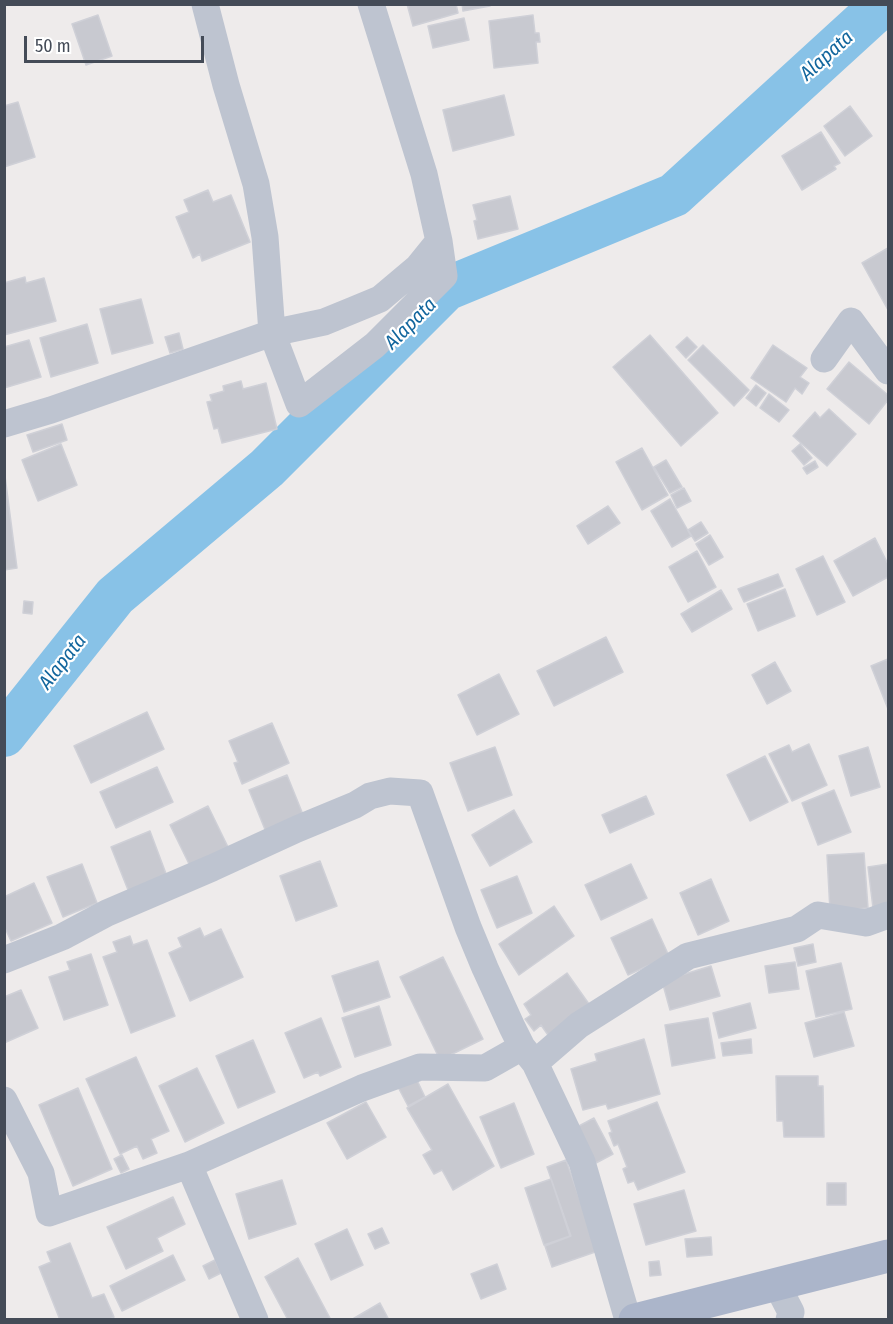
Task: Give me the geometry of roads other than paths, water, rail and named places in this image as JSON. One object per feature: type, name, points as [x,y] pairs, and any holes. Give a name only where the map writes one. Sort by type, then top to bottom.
[{"type":"main road","points":[[635,1320],[888,1256]]},
{"type":"street","points":[[205,4],[226,85],[256,184],[265,237],[272,333],[299,404],[375,345],[444,276],[439,241],[424,174],[371,4]]},
{"type":"street","points":[[4,424],[51,410],[272,333],[324,322],[380,298],[418,267],[439,241]]},
{"type":"street","points":[[824,359],[851,321],[888,370]]},
{"type":"street","points":[[4,960],[62,937],[107,913],[355,805],[370,796],[390,791],[420,792],[468,927],[512,1027],[529,1055],[582,1162],[628,1320]]},
{"type":"street","points":[[4,1100],[41,1173],[49,1213],[189,1165],[362,1088],[420,1066],[484,1068],[529,1055],[688,956],[796,929],[819,915],[866,922],[888,915]]},
{"type":"street","points":[[189,1165],[255,1320]]},
{"type":"street","points":[[777,1285],[791,1312],[789,1320]]},
{"type":"waterway","name":"Alapata","points":[[4,735],[115,596],[267,468],[446,289],[674,195],[883,4]]}]
